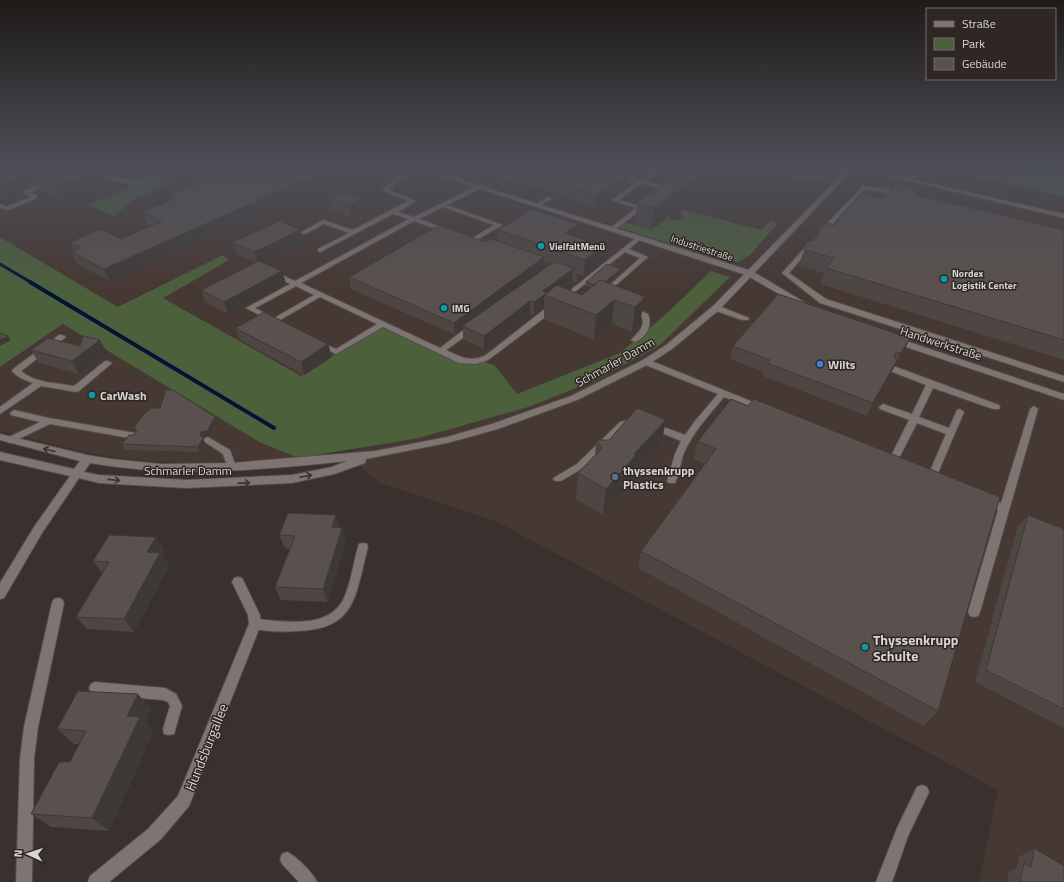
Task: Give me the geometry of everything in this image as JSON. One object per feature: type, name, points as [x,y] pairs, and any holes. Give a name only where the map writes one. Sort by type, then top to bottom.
[{"type":"street","name":"Industriestraße","points":[[543,209],[612,229],[749,273]]},
{"type":"street","name":"Schmarler Damm","points":[[0,437],[87,459],[161,468],[231,467],[269,466],[374,455],[447,440],[495,427],[535,414],[574,398],[646,362],[688,333],[716,308],[811,209]]},
{"type":"street","points":[[1035,209],[1064,216]]},
{"type":"street","points":[[749,273],[817,313]]},
{"type":"street","name":"Handwerkstraße","points":[[883,336],[1064,397]]},
{"type":"street","name":"Schmarler Damm","points":[[0,456],[76,475],[136,482],[172,484],[267,482],[292,479],[334,470],[374,455]]},
{"type":"street","points":[[0,594],[38,530],[87,459]]},
{"type":"street","points":[[238,582],[254,615],[255,624]]},
{"type":"street","points":[[24,882],[27,759],[31,727],[58,603]]},
{"type":"street","name":"Hundsburgallee","points":[[96,882],[146,843],[168,822],[184,801],[255,624]]},
{"type":"lane","points":[[320,250],[398,209]]},
{"type":"lane","points":[[319,295],[278,323],[250,308],[434,209]]},
{"type":"lane","points":[[454,209],[499,225],[470,239],[480,243]]},
{"type":"lane","points":[[612,229],[639,209]]},
{"type":"lane","points":[[843,209],[785,273],[823,301],[1064,379]]},
{"type":"lane","points":[[393,212],[455,234]]},
{"type":"lane","points":[[303,233],[323,222],[353,232]]},
{"type":"lane","points":[[269,271],[462,361],[472,362],[483,361],[582,280],[639,238]]},
{"type":"lane","points":[[607,301],[602,298],[602,294],[646,258],[624,250]]},
{"type":"lane","points":[[716,308],[745,318]]},
{"type":"lane","points":[[626,309],[645,316],[648,322],[647,328],[635,340]]},
{"type":"lane","points":[[316,342],[336,352],[382,324]]},
{"type":"lane","points":[[440,351],[478,324]]},
{"type":"lane","points":[[62,337],[16,371],[22,376],[39,383],[76,389],[108,363]]},
{"type":"lane","points":[[646,362],[772,413]]},
{"type":"lane","points":[[893,369],[996,407]]},
{"type":"lane","points":[[0,411],[39,383]]},
{"type":"lane","points":[[893,462],[931,384]]},
{"type":"lane","points":[[672,481],[675,464],[685,439],[722,392]]},
{"type":"lane","points":[[883,407],[951,432]]},
{"type":"lane","points":[[974,612],[1034,409]]},
{"type":"lane","points":[[932,478],[960,412]]},
{"type":"lane","points":[[14,413],[135,436]]},
{"type":"lane","points":[[10,440],[50,421]]},
{"type":"lane","points":[[558,479],[580,466],[623,424],[632,421],[648,423],[685,439]]},
{"type":"lane","points":[[208,440],[227,452],[231,467]]},
{"type":"lane","points":[[975,496],[1004,508]]},
{"type":"lane","points":[[255,624],[314,626],[340,613],[347,604],[363,546]]},
{"type":"lane","points":[[95,688],[165,694],[172,698],[176,706],[174,717],[169,729]]},
{"type":"lane","points":[[884,882],[902,833],[922,792]]},
{"type":"lane","points":[[287,859],[310,882]]},
{"type":"shaded area","points":[[0,209],[1064,209],[1064,882],[979,882],[998,790],[495,521],[380,483],[363,469],[353,450],[293,420],[118,307],[0,237]]},
{"type":"shaded area","points":[[63,324],[261,443],[299,458],[191,463],[144,461],[93,454],[0,431],[0,367]]},
{"type":"green space","points":[[98,209],[122,209],[114,216]]},
{"type":"green space","points":[[684,210],[761,230],[772,220],[778,223],[750,255],[738,262],[720,259],[618,227],[625,222],[651,230],[669,216],[671,217],[668,219],[677,221],[684,216],[680,214]]},
{"type":"green space","points":[[0,237],[118,307],[223,255],[229,260],[163,298],[301,376],[382,324],[462,361],[483,361],[495,366],[517,394],[620,353],[665,315],[711,271],[730,277],[660,345],[594,381],[528,407],[419,438],[299,458],[261,443],[63,324],[0,367]]},
{"type":"building","points":[[149,209],[239,209],[104,269],[71,252],[81,248],[70,242],[101,229],[121,239],[162,221],[142,212]]},
{"type":"building","points":[[533,209],[579,224],[565,233],[603,246],[585,260],[498,230]]},
{"type":"building","name":"Nordex Logistik Center","points":[[847,209],[976,209],[1064,230],[1064,340],[826,268],[834,258],[804,250],[828,223],[834,225]]},
{"type":"building","points":[[280,221],[300,230],[254,252],[233,242]]},
{"type":"building","name":"IMG","points":[[439,225],[485,242],[491,239],[544,257],[454,323],[349,277]]},
{"type":"building","points":[[259,261],[282,271],[224,302],[201,290]]},
{"type":"building","points":[[554,262],[578,269],[573,269],[543,291],[547,293],[534,302],[530,301],[484,336],[462,326]]},
{"type":"building","points":[[607,264],[621,269],[605,282],[600,280],[594,285],[586,282]]},
{"type":"building","points":[[600,280],[644,296],[644,299],[635,307],[614,300],[596,315],[544,295],[557,285],[582,295]]},
{"type":"building","name":"Wilts","points":[[778,294],[910,338],[901,353],[895,353],[894,357],[897,360],[873,403],[767,363],[770,360],[733,346]]},
{"type":"building","points":[[264,312],[328,344],[301,362],[235,328]]},
{"type":"building","points":[[0,333],[8,336],[0,340]]},
{"type":"building","points":[[83,336],[100,340],[72,361],[31,350],[48,338],[80,346]]},
{"type":"building","points":[[166,390],[173,390],[215,417],[207,431],[201,432],[200,435],[203,438],[198,447],[122,444],[129,435],[133,435],[137,432],[134,427],[143,415],[151,408],[160,408]]},
{"type":"building","name":"Thyssenkrupp Schulte","points":[[731,399],[748,406],[754,399],[1000,497],[938,711],[641,551],[716,449],[698,441]]},
{"type":"building","points":[[637,408],[666,420],[634,454],[636,455],[606,489],[578,473],[602,448],[596,440],[609,440]]},
{"type":"building","points":[[288,513],[336,515],[332,527],[342,528],[323,589],[275,587],[295,536],[279,535]]},
{"type":"building","name":"Thyssenkrupp Schulte","points":[[1028,515],[1064,529],[1064,709],[986,670]]},
{"type":"building","points":[[109,535],[156,537],[147,552],[160,553],[124,619],[76,617],[109,562],[93,561]]},
{"type":"building","points":[[78,691],[138,694],[127,716],[140,717],[92,818],[31,814],[59,762],[70,762],[86,731],[57,729]]},
{"type":"building","points":[[1034,848],[1064,866],[1064,882],[1020,882],[1024,863],[1031,867]]},
{"type":"waterway","points":[[0,264],[32,283]]},
{"type":"waterway","points":[[30,282],[274,428]]},
{"type":"place","name":"VielfaltMenü","points":[[541,246]]},
{"type":"place","name":"Nordex Logistik Center","points":[[944,279]]},
{"type":"place","name":"IMG","points":[[444,308]]},
{"type":"place","name":"Wilts","points":[[820,364]]},
{"type":"place","name":"CarWash","points":[[92,395]]},
{"type":"place","name":"thyssenkrupp Plastics","points":[[615,477]]},
{"type":"place","name":"Thyssenkrupp Schulte","points":[[865,647]]}]
